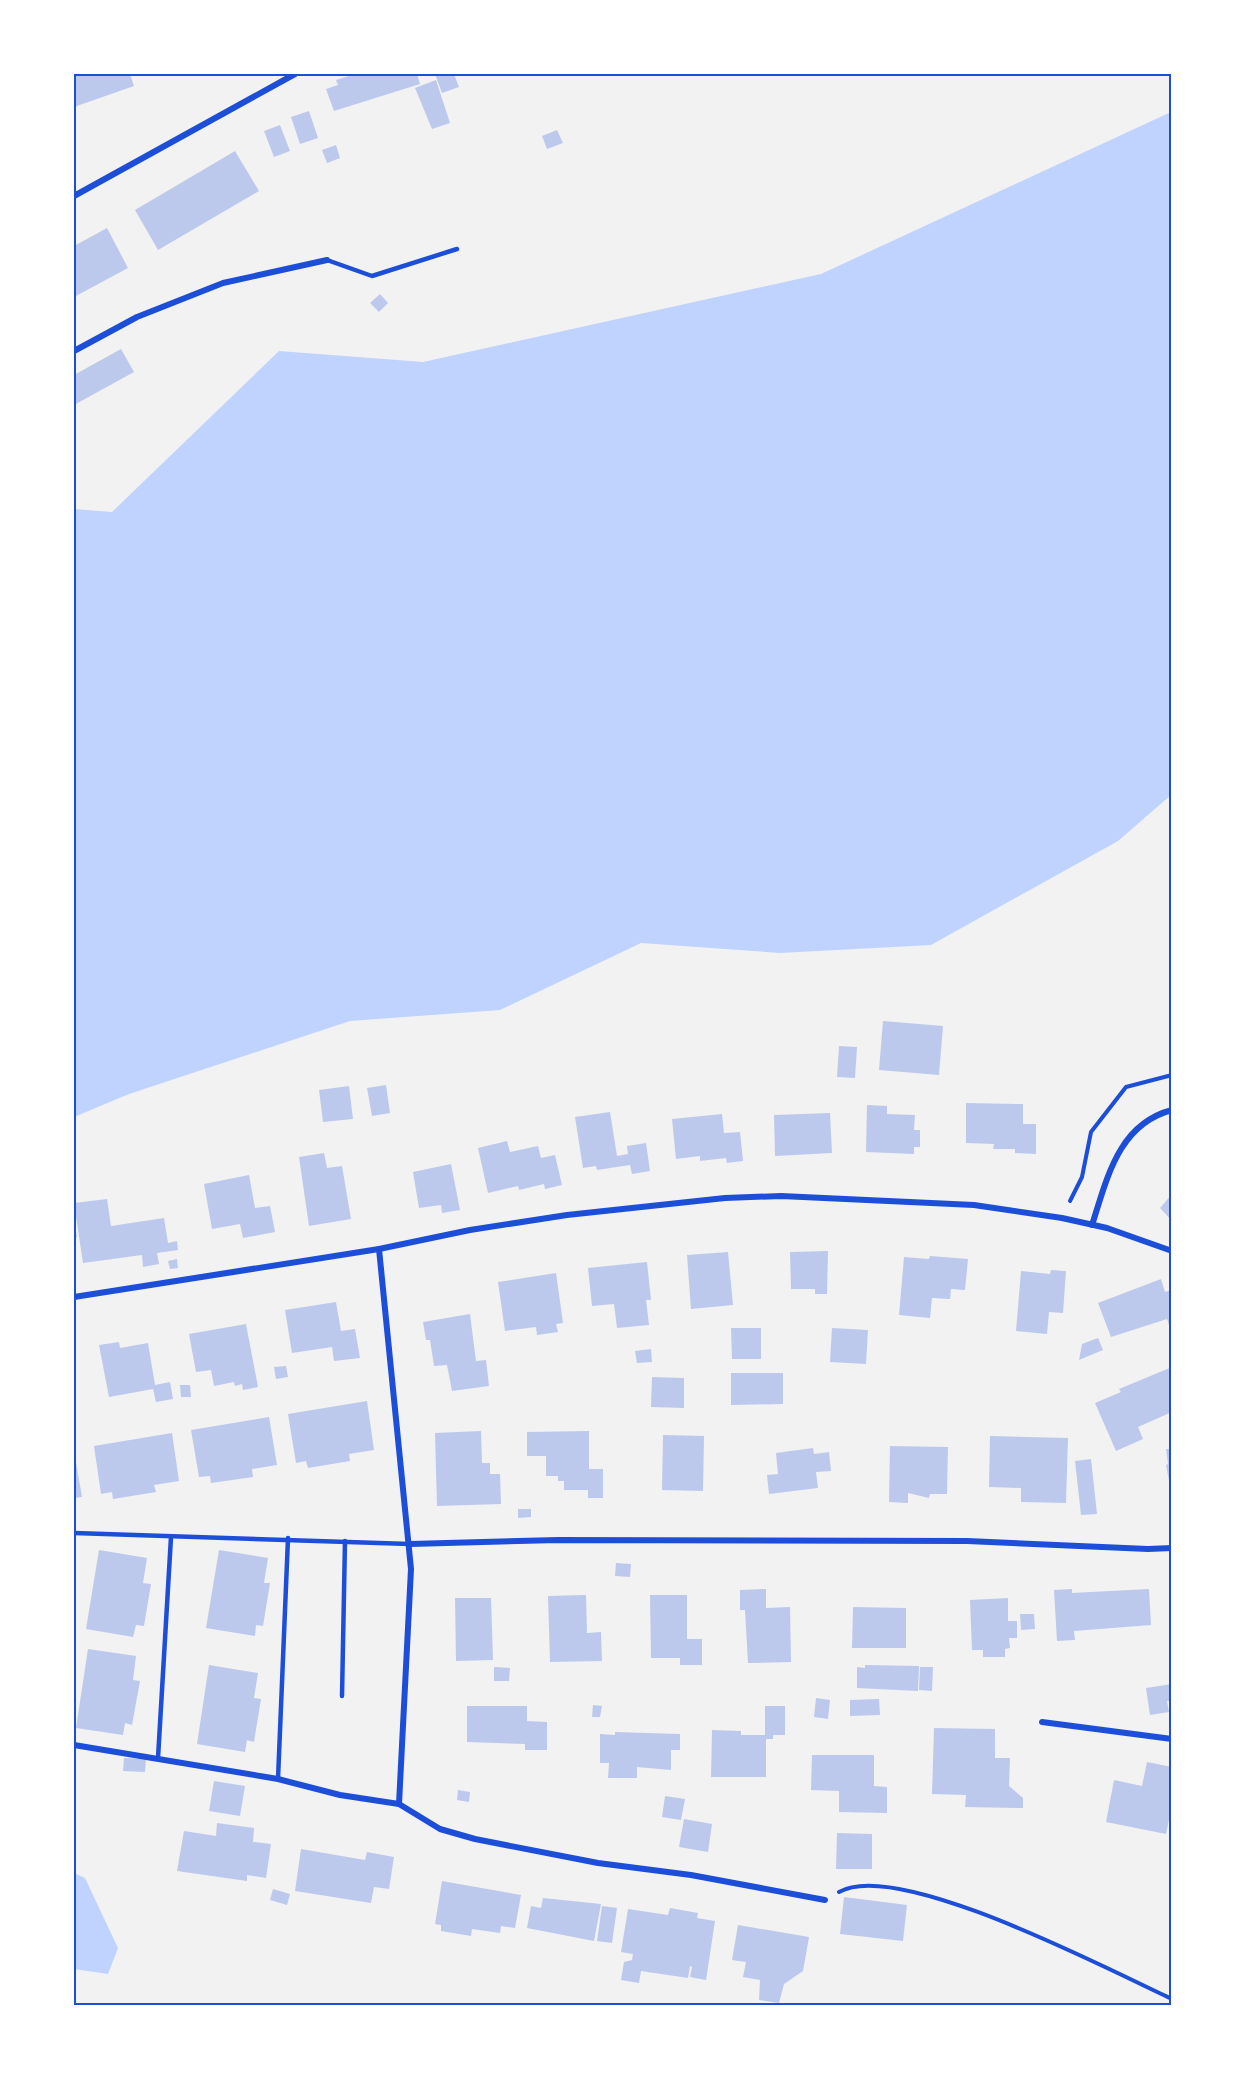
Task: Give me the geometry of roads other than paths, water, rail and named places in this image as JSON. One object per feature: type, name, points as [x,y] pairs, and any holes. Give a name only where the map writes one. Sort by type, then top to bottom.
[{"type":"street","points":[[74,196],[295,74]]},
{"type":"street","points":[[74,351],[137,317],[213,286],[327,260]]},
{"type":"street","points":[[1092,1225],[1120,1149],[1132,1132],[1149,1119],[1172,1110]]},
{"type":"street","points":[[74,1297],[379,1249],[470,1230],[725,1198],[781,1196],[974,1206],[1062,1218],[1092,1225],[1172,1251]]},
{"type":"street","points":[[379,1249],[384,1324],[410,1544],[399,1804]]},
{"type":"street","points":[[410,1544],[558,1540],[967,1540],[1148,1549],[1172,1548]]},
{"type":"street","points":[[1042,1722],[1172,1739]]},
{"type":"street","points":[[74,1745],[278,1779],[340,1795],[399,1804],[440,1829],[475,1839],[598,1863],[691,1875],[825,1900]]},
{"type":"lane","points":[[327,260],[372,276],[457,249]]},
{"type":"lane","points":[[74,1533],[410,1544]]},
{"type":"lane","points":[[159,1758],[171,1537]]},
{"type":"lane","points":[[278,1779],[288,1539]]},
{"type":"lane","points":[[342,1696],[345,1541]]},
{"type":"water","points":[[1171,112],[1171,795],[1118,841],[931,945],[780,953],[641,943],[500,1010],[350,1021],[129,1094],[74,1117],[74,509],[112,512],[279,351],[423,362],[821,274]]},
{"type":"water","points":[[74,1873],[85,1878],[118,1948],[108,1974],[74,1969]]}]
